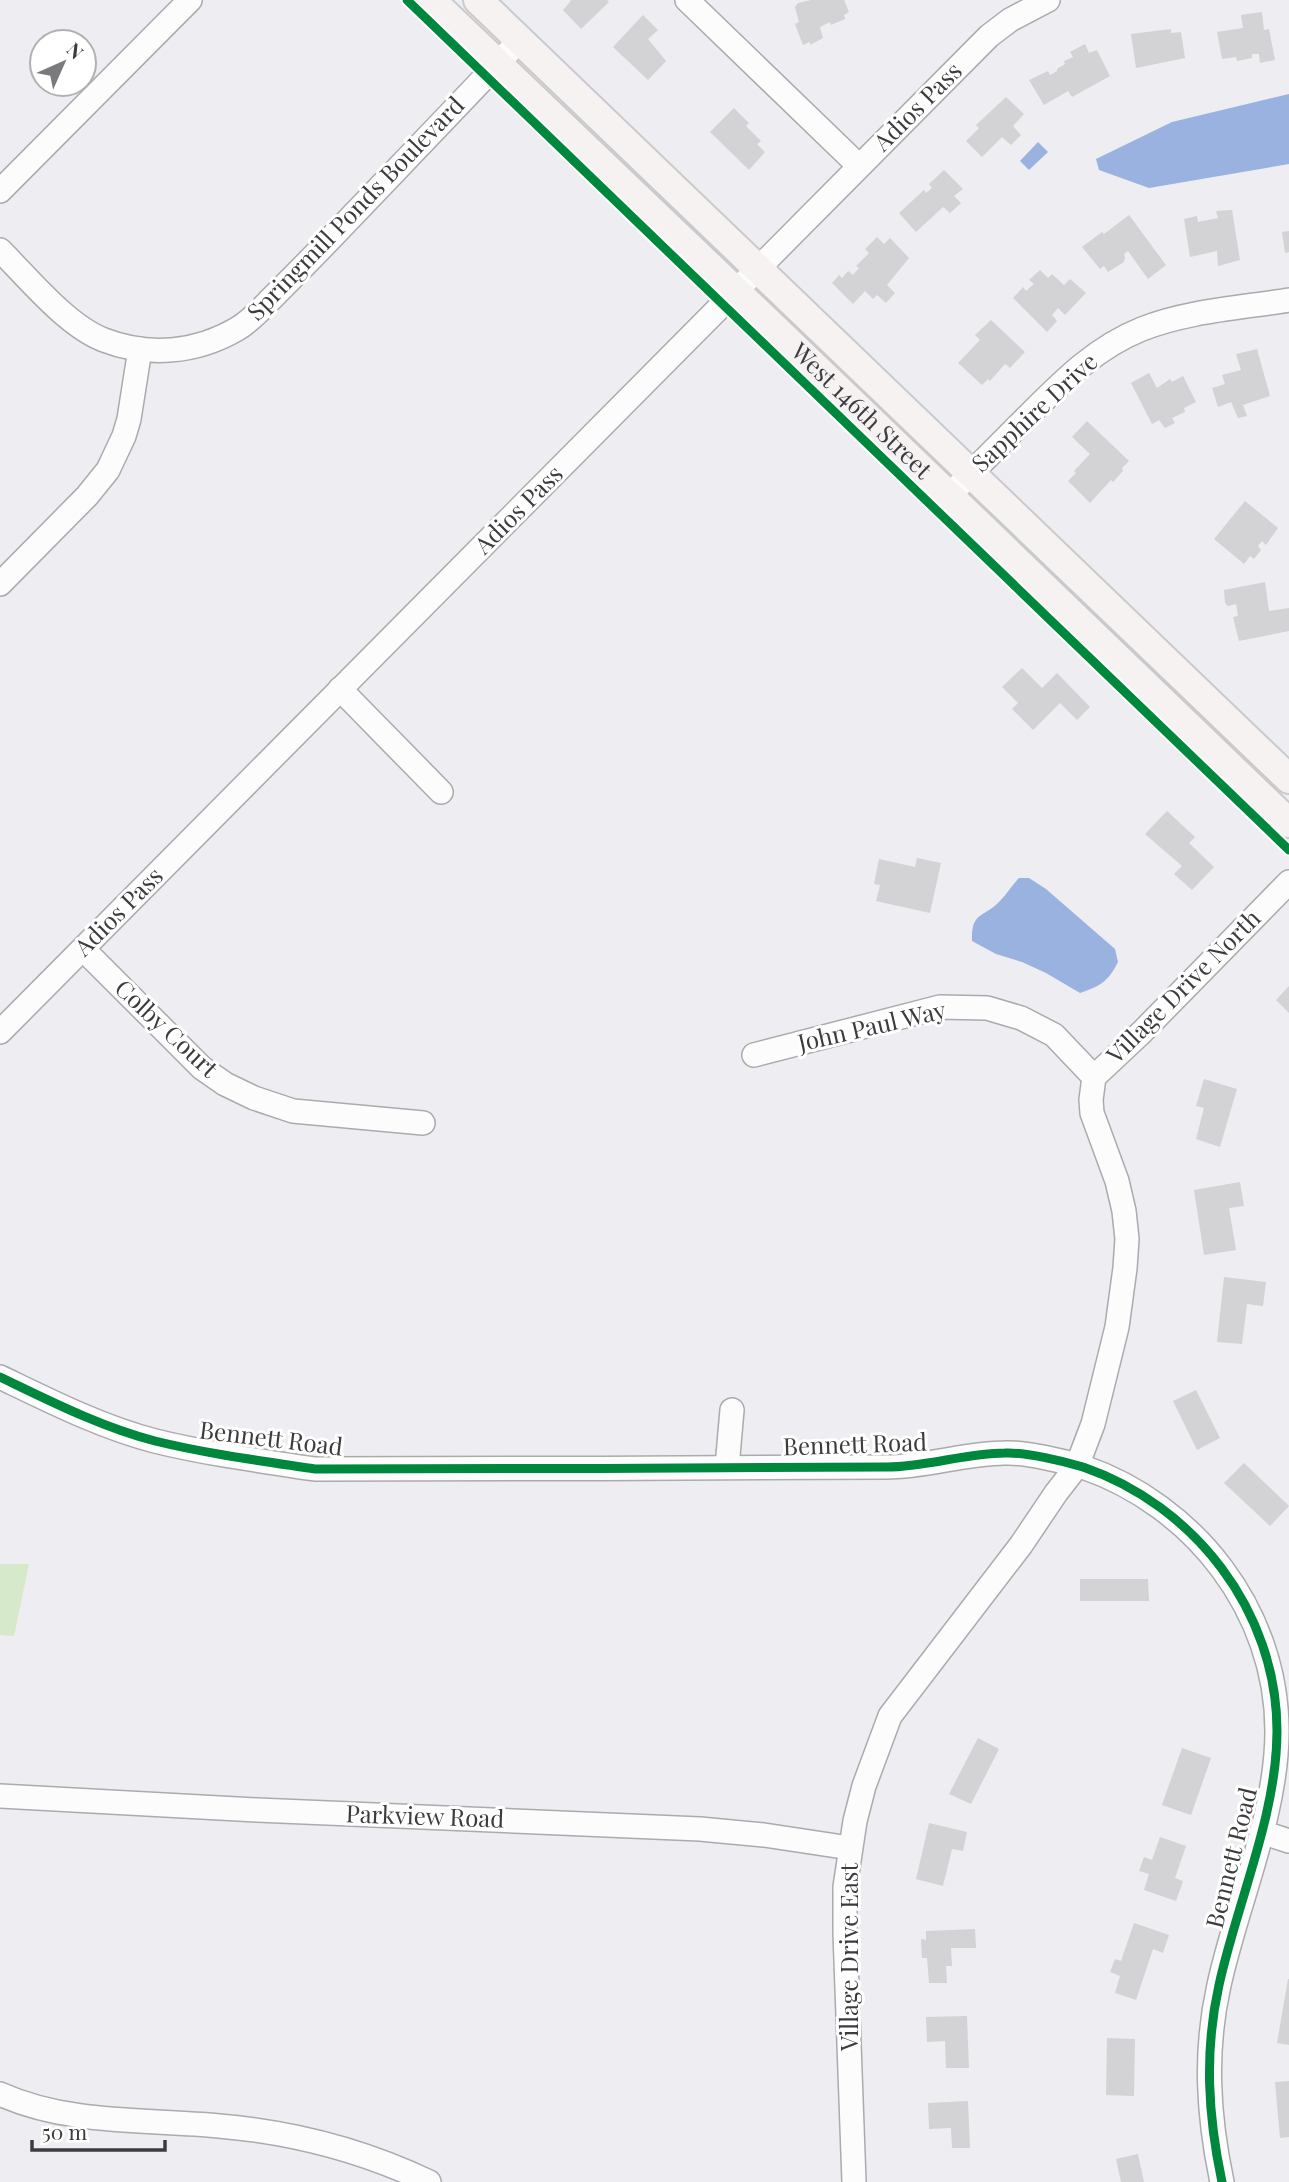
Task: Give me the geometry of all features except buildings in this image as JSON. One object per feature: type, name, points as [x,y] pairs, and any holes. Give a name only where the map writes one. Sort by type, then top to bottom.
[{"type":"main road","name":"West 146th Street","points":[[431,0],[1289,824]]},
{"type":"main road","name":"West 146th Street","points":[[478,0],[1289,779]]},
{"type":"street","points":[[0,191],[190,0]]},
{"type":"street","points":[[687,0],[859,166]]},
{"type":"street","name":"Adios Pass","points":[[0,1032],[737,293],[758,268],[989,36],[1010,20],[1048,0]]},
{"type":"street","name":"Springmill Ponds Boulevard","points":[[0,250],[79,326],[102,340],[156,352],[177,351],[203,345],[239,328],[305,265],[520,40]]},
{"type":"street","name":"Sapphire Drive","points":[[949,496],[1059,385],[1086,360],[1115,341],[1173,318],[1289,300]]},
{"type":"street","points":[[0,584],[87,496],[108,470],[129,419],[140,349]]},
{"type":"street","points":[[340,689],[441,792]]},
{"type":"street","name":"Village Drive North","points":[[1077,1465],[1093,1424],[1117,1327],[1127,1239],[1117,1181],[1092,1113],[1094,1077],[1151,1023],[1289,881]]},
{"type":"street","name":"Colby Court","points":[[83,949],[184,1051],[225,1084],[254,1098],[293,1111],[423,1123]]},
{"type":"street","name":"John Paul Way","points":[[754,1055],[940,1007],[987,1008],[1021,1018],[1054,1035],[1094,1077]]},
{"type":"street","name":"Bennett Road","points":[[0,1377],[76,1413],[154,1440],[235,1457],[315,1469],[891,1467],[1005,1453],[1030,1455],[1077,1465],[1118,1482],[1178,1521],[1217,1562],[1249,1611],[1265,1651],[1277,1718],[1275,1761],[1261,1832],[1219,1984],[1210,2036],[1209,2105],[1222,2182]]},
{"type":"street","points":[[727,1467],[732,1410]]},
{"type":"street","name":"Village Drive East","points":[[854,2182],[845,1887],[850,1848],[864,1786],[890,1716],[1021,1545],[1077,1465]]},
{"type":"street","name":"Parkview Road","points":[[0,1796],[700,1829],[850,1848]]},
{"type":"street","points":[[1261,1832],[1289,1841]]},
{"type":"street","points":[[0,2094],[41,2109],[100,2120],[220,2126],[309,2141],[362,2155],[429,2182]]},
{"type":"green space","points":[[0,1564],[29,1564],[14,1636],[0,1635]]},
{"type":"water","points":[[1289,94],[1289,164],[1149,188],[1099,170],[1096,159],[1172,122]]},
{"type":"water","points":[[1038,142],[1048,152],[1029,170],[1020,161]]},
{"type":"water","points":[[1019,878],[1029,878],[1046,889],[1115,949],[1118,962],[1103,982],[1080,993],[1046,973],[996,954],[972,941],[976,920],[1000,901]]},
{"type":"cycle path","points":[[407,0],[1289,850]]},
{"type":"cycle path","points":[[0,1377],[76,1413],[155,1441],[315,1469],[887,1467],[1013,1453],[1044,1457],[1083,1467],[1123,1484],[1160,1507],[1193,1536],[1222,1568],[1245,1605],[1262,1644],[1273,1687],[1277,1731],[1270,1795],[1255,1859],[1219,1985],[1211,2035],[1211,2108],[1222,2182]]}]
